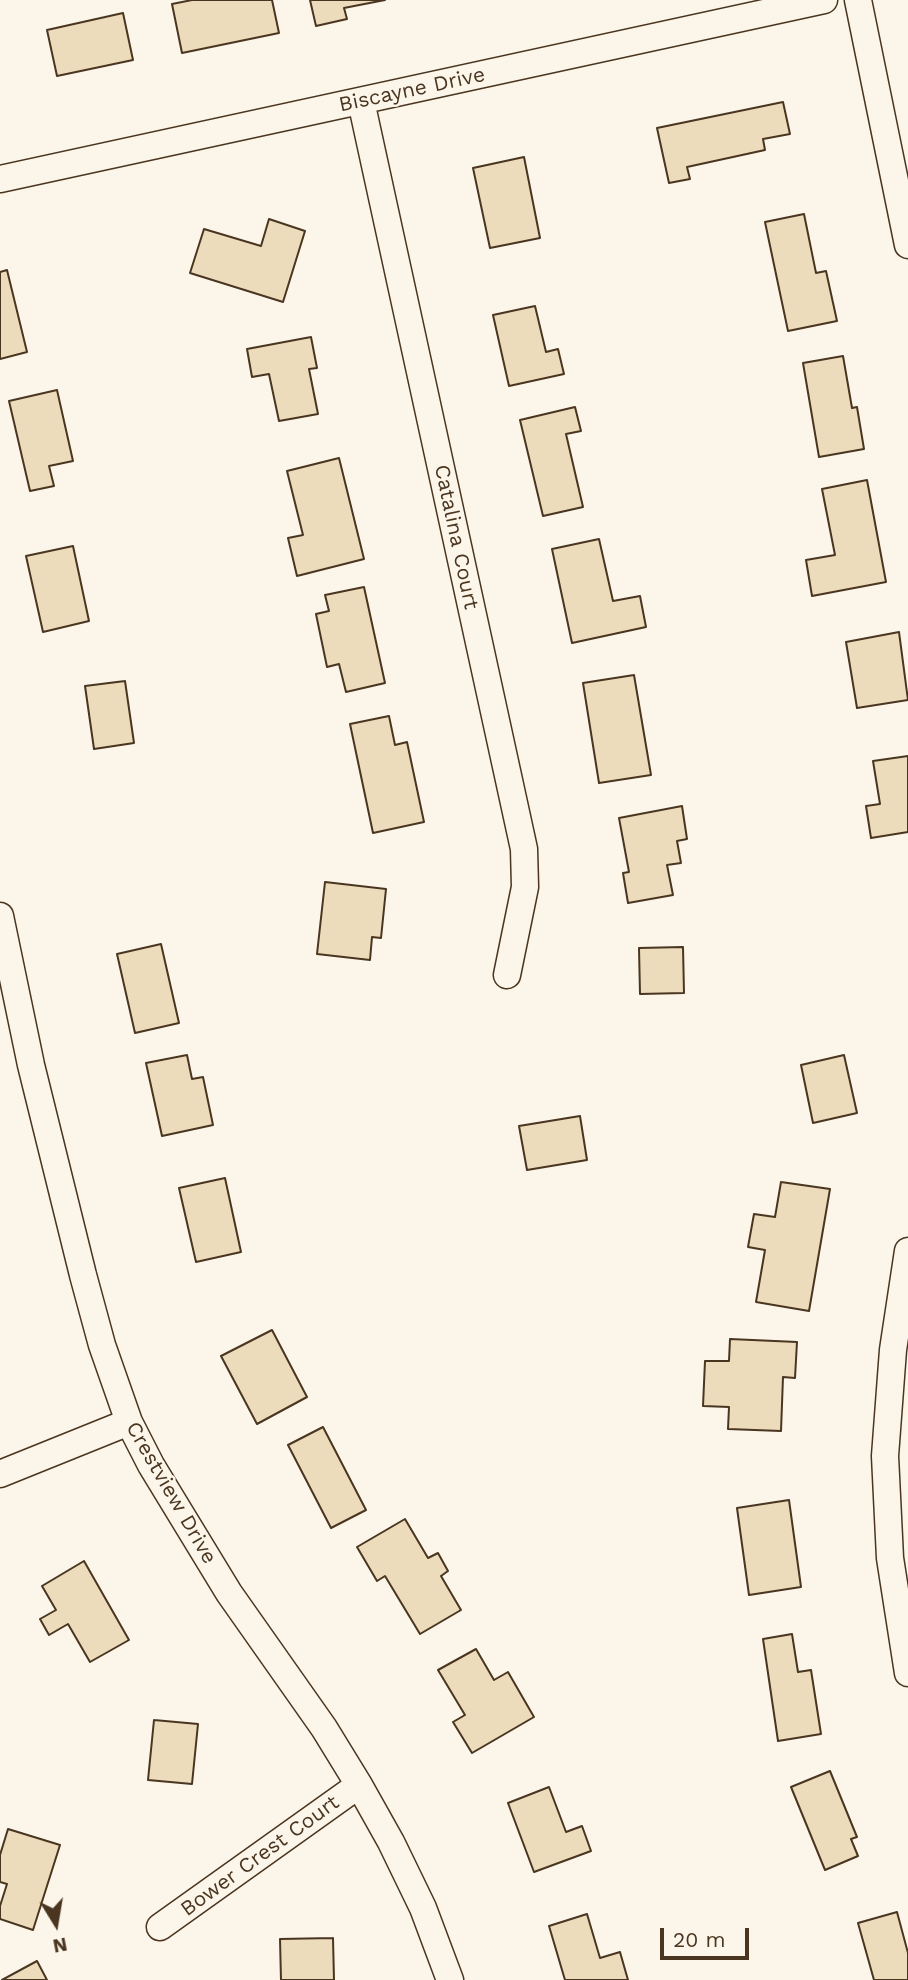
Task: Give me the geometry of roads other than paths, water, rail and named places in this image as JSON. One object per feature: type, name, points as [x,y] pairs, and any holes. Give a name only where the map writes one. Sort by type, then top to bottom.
[{"type":"street","name":"Biscayne Drive","points":[[0,179],[824,0]]},
{"type":"street","points":[[858,0],[908,245]]},
{"type":"street","name":"Catalina Court","points":[[361,101],[524,849],[525,887],[507,975]]},
{"type":"street","name":"Crestview Drive","points":[[0,916],[31,1065],[83,1275],[102,1345],[129,1422],[151,1465],[229,1593],[324,1727],[359,1784],[423,1908],[450,1980]]},
{"type":"street","points":[[908,1251],[902,1275],[893,1350],[885,1456],[890,1558],[908,1673]]},
{"type":"street","points":[[0,1474],[129,1422]]},
{"type":"street","name":"Bower Crest Court","points":[[160,1927],[359,1784]]}]
